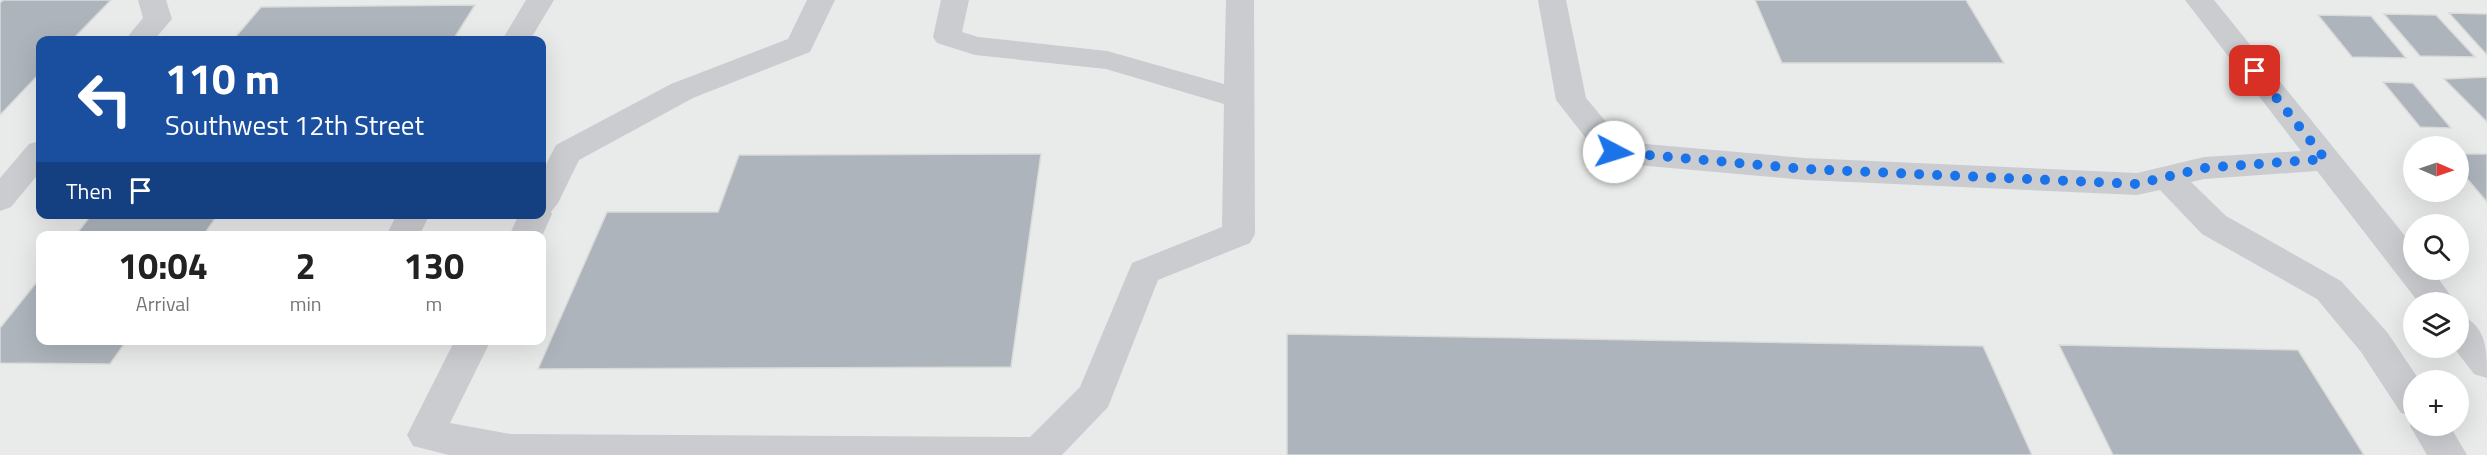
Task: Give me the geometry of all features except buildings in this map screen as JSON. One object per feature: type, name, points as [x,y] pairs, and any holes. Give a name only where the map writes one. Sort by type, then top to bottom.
[{"type":"street","points":[[143,36],[158,19],[152,0]]},
{"type":"street","points":[[518,36],[540,0]]},
{"type":"street","points":[[546,195],[567,153],[681,91],[800,45],[821,0]]},
{"type":"street","points":[[955,0],[947,37],[975,46],[1107,60],[1239,98]]},
{"type":"street","points":[[471,345],[426,435],[510,450],[1038,453],[1095,396],[1144,272],[1238,234],[1240,0]]},
{"type":"street","points":[[1552,0],[1571,100],[1614,152],[1805,169],[2137,184],[2204,168],[2325,159]]},
{"type":"street","points":[[2199,0],[2430,292]]},
{"type":"street","points":[[0,198],[36,157]]},
{"type":"street","points":[[2167,177],[2214,225],[2329,290],[2374,342],[2403,386]]},
{"type":"street","points":[[2469,342],[2487,364]]},
{"type":"street","points":[[2436,436],[2448,455]]},
{"type":"shaded area","points":[[0,0],[2487,0],[2487,455],[0,455]]},
{"type":"route","points":[[1614,152],[1805,169],[2137,184],[2204,168],[2325,159],[2255,71]]}]
